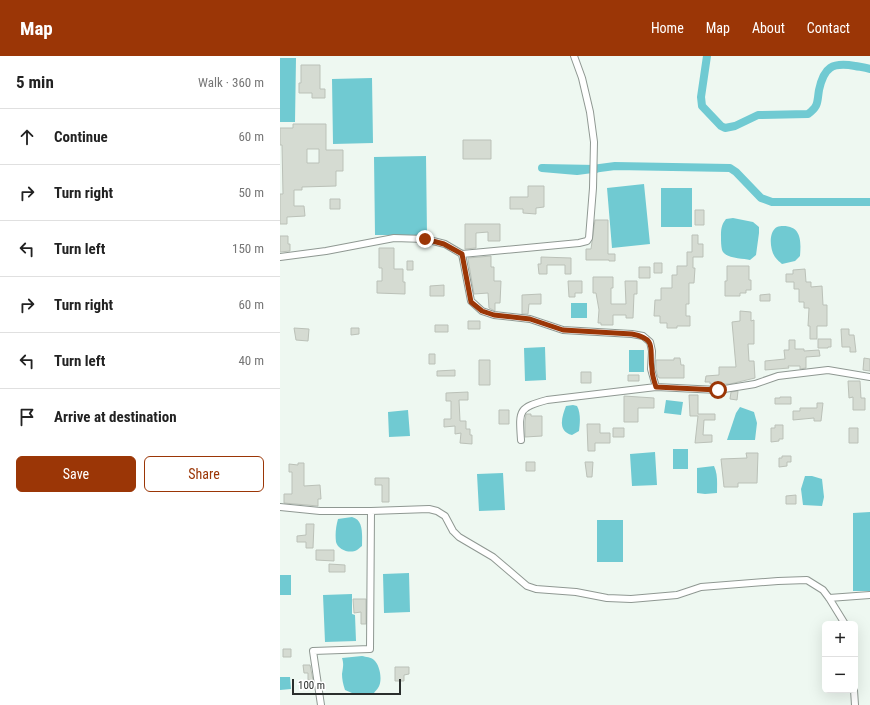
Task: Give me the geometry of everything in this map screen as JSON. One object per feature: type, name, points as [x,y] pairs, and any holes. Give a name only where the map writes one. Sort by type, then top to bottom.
[{"type":"street","points":[[280,257],[326,251],[394,238],[425,239],[444,244],[462,254],[587,241],[589,238],[593,188],[594,142],[590,112],[582,78],[574,56]]},
{"type":"street","points":[[462,254],[471,302],[482,311],[494,315],[530,319],[563,330],[643,336],[650,342],[652,351],[652,369],[656,387]]},
{"type":"street","points":[[521,440],[520,418],[522,411],[530,405],[547,400],[656,387],[718,390],[755,384],[778,376],[828,370],[870,377]]},
{"type":"street","points":[[280,507],[320,511],[429,509],[437,511],[445,516],[453,531],[459,537],[493,557],[527,586],[536,589],[576,592],[607,598],[632,599],[677,595],[700,587],[807,580],[823,590],[843,621]]},
{"type":"street","points":[[321,705],[313,651],[370,649],[372,511]]},
{"type":"street","points":[[829,598],[870,595]]},
{"type":"street","points":[[854,693],[855,705]]},
{"type":"water","points":[[280,58],[296,58],[295,122],[280,122]]},
{"type":"water","points":[[372,78],[373,143],[333,144],[332,79]]},
{"type":"water","points":[[426,156],[427,235],[375,235],[374,157]]},
{"type":"water","points":[[644,184],[650,244],[612,248],[607,188]]},
{"type":"water","points":[[661,188],[692,188],[692,227],[661,227]]},
{"type":"water","points":[[733,218],[753,222],[759,227],[756,255],[750,260],[730,257],[722,250],[722,225],[726,219]]},
{"type":"water","points":[[783,226],[794,229],[797,232],[800,240],[800,256],[795,261],[782,264],[773,254],[771,237],[774,229]]},
{"type":"water","points":[[571,303],[587,303],[587,318],[571,318]]},
{"type":"water","points":[[545,347],[546,380],[525,381],[524,348]]},
{"type":"water","points":[[629,350],[644,350],[644,372],[629,372]]},
{"type":"water","points":[[666,400],[683,402],[681,415],[664,413]]},
{"type":"water","points":[[566,406],[577,406],[580,421],[579,431],[572,435],[567,433],[562,427],[562,419]]},
{"type":"water","points":[[740,407],[754,412],[757,423],[755,440],[727,440],[736,413]]},
{"type":"water","points":[[408,410],[410,436],[389,437],[388,412]]},
{"type":"water","points":[[673,449],[688,449],[688,469],[673,469]]},
{"type":"water","points":[[655,452],[657,485],[632,486],[630,454]]},
{"type":"water","points":[[714,466],[717,476],[717,493],[697,493],[697,468]]},
{"type":"water","points":[[503,473],[505,510],[479,511],[477,474]]},
{"type":"water","points":[[805,476],[812,476],[822,479],[824,497],[822,506],[803,505],[801,489]]},
{"type":"water","points":[[870,512],[870,591],[853,591],[853,513]]},
{"type":"water","points":[[352,517],[359,521],[362,528],[362,546],[358,550],[351,552],[342,549],[337,545],[336,527],[338,519]]},
{"type":"water","points":[[597,520],[623,520],[623,562],[597,562]]},
{"type":"water","points":[[409,573],[410,612],[384,613],[383,574]]},
{"type":"water","points":[[280,575],[291,575],[291,595],[280,595]]},
{"type":"water","points":[[352,594],[352,614],[355,615],[356,641],[325,642],[323,595]]},
{"type":"water","points":[[362,656],[373,659],[379,669],[381,677],[380,685],[374,693],[352,693],[345,690],[343,684],[342,658]]},
{"type":"water","points":[[280,677],[290,677],[291,689],[280,690]]},
{"type":"building","points":[[301,65],[320,65],[320,89],[325,89],[325,98],[312,98],[312,93],[299,93],[299,83],[301,83]]},
{"type":"building","points":[[293,124],[326,124],[326,150],[343,150],[343,171],[336,171],[336,186],[302,187],[302,190],[294,190],[294,206],[304,206],[305,216],[287,217],[287,224],[280,224],[280,194],[283,194],[282,145],[280,145],[280,128],[293,128]],"holes":[[[307,149],[319,149],[319,163],[307,163]]]},
{"type":"building","points":[[463,140],[491,140],[491,159],[463,159]]},
{"type":"building","points":[[528,186],[544,186],[544,207],[536,208],[536,214],[523,213],[523,209],[510,209],[510,197],[528,197]]},
{"type":"building","points":[[330,199],[340,199],[340,209],[330,209]]},
{"type":"building","points":[[695,210],[704,210],[704,225],[695,225]]},
{"type":"building","points":[[595,220],[608,220],[608,254],[615,254],[615,261],[586,260],[586,249],[591,249]]},
{"type":"building","points":[[465,224],[500,224],[500,241],[488,241],[488,232],[476,233],[476,248],[465,249]]},
{"type":"building","points":[[692,235],[698,235],[698,244],[703,244],[703,257],[693,257],[693,268],[695,268],[694,283],[689,283],[689,304],[686,304],[686,316],[690,316],[690,326],[667,328],[667,323],[660,323],[660,316],[654,316],[655,300],[661,300],[661,288],[672,288],[672,275],[677,275],[677,266],[687,266],[687,252],[692,252]]},
{"type":"building","points":[[280,236],[288,236],[290,251],[280,252]]},
{"type":"building","points":[[379,248],[394,248],[394,269],[403,269],[405,294],[377,293],[377,281],[382,281],[382,268],[379,268]]},
{"type":"building","points":[[491,256],[491,267],[494,267],[494,281],[501,281],[500,303],[495,303],[495,311],[489,308],[488,293],[474,294],[468,259]]},
{"type":"building","points":[[541,257],[571,258],[571,274],[565,274],[565,265],[547,265],[547,274],[539,274],[538,264],[541,264]]},
{"type":"building","points":[[407,261],[413,261],[413,270],[407,270]]},
{"type":"building","points":[[654,263],[662,263],[662,273],[654,273]]},
{"type":"building","points":[[727,266],[749,266],[751,290],[746,290],[746,293],[740,293],[740,296],[725,296]]},
{"type":"building","points":[[639,267],[650,267],[650,278],[639,278]]},
{"type":"building","points":[[805,269],[806,282],[811,282],[811,287],[822,286],[823,305],[827,305],[827,326],[817,326],[817,339],[810,339],[810,326],[808,326],[809,308],[804,308],[804,302],[799,302],[799,289],[794,289],[794,282],[786,282],[786,274],[793,274],[793,270]]},
{"type":"building","points":[[593,277],[613,277],[611,304],[626,304],[625,281],[637,281],[637,294],[634,294],[633,318],[626,318],[626,315],[613,315],[613,325],[601,325],[601,323],[598,323],[599,310],[596,293],[593,293]]},
{"type":"building","points":[[568,281],[582,281],[582,293],[575,293],[575,297],[569,297]]},
{"type":"building","points":[[444,285],[444,296],[430,296],[430,286]]},
{"type":"building","points":[[541,294],[541,304],[529,304],[528,314],[522,314],[522,295]]},
{"type":"building","points":[[770,294],[770,301],[760,301],[760,295]]},
{"type":"building","points":[[740,311],[751,312],[751,321],[754,320],[754,344],[748,344],[749,361],[754,361],[755,378],[730,384],[710,384],[710,382],[705,382],[706,376],[719,375],[719,367],[736,367],[732,322],[740,321]]},
{"type":"building","points":[[468,321],[480,321],[480,329],[468,329]]},
{"type":"building","points":[[435,325],[448,325],[448,332],[435,332]]},
{"type":"building","points":[[294,328],[309,329],[308,341],[296,340]]},
{"type":"building","points":[[351,328],[359,328],[359,334],[351,335]]},
{"type":"building","points":[[841,329],[849,329],[849,335],[854,335],[856,352],[850,352],[850,347],[842,347]]},
{"type":"building","points":[[818,339],[831,339],[831,347],[818,348]]},
{"type":"building","points":[[789,340],[795,340],[795,349],[804,349],[804,351],[819,350],[820,356],[806,357],[806,368],[800,369],[800,366],[788,366],[789,368],[765,370],[765,361],[785,359],[784,350],[789,350]]},
{"type":"building","points":[[429,354],[435,354],[435,364],[429,364]]},
{"type":"building","points":[[674,358],[680,358],[681,365],[684,365],[684,378],[659,378],[656,369],[656,360],[674,360]]},
{"type":"building","points":[[864,358],[870,359],[870,371],[863,370]]},
{"type":"building","points":[[479,360],[490,360],[490,385],[479,385]]},
{"type":"building","points":[[455,370],[455,376],[437,376],[437,371]]},
{"type":"building","points":[[581,372],[591,372],[591,383],[581,383]]},
{"type":"building","points":[[628,375],[639,375],[639,381],[628,381]]},
{"type":"building","points":[[848,381],[860,381],[861,398],[865,398],[865,410],[853,410],[853,397],[849,398]]},
{"type":"building","points":[[738,391],[737,400],[730,399],[731,392]]},
{"type":"building","points":[[468,392],[468,400],[459,400],[460,421],[466,421],[466,429],[470,429],[470,435],[472,435],[472,444],[460,443],[461,433],[455,434],[455,426],[444,427],[444,419],[451,419],[451,401],[446,401],[446,393]]},
{"type":"building","points":[[689,395],[698,395],[698,414],[715,414],[715,420],[704,420],[703,435],[712,435],[712,442],[695,443],[698,416],[690,416]]},
{"type":"building","points":[[624,396],[654,398],[654,408],[638,408],[638,422],[624,422]]},
{"type":"building","points":[[791,397],[791,404],[775,404],[775,398]]},
{"type":"building","points":[[817,403],[823,403],[821,421],[814,421],[814,418],[793,420],[793,411],[800,411],[800,408],[817,408]]},
{"type":"building","points":[[499,410],[509,410],[509,424],[499,424]]},
{"type":"building","points":[[526,414],[531,414],[531,416],[542,416],[542,436],[525,437]]},
{"type":"building","points":[[587,424],[600,424],[600,433],[610,433],[610,443],[595,443],[595,451],[588,451]]},
{"type":"building","points":[[775,425],[783,425],[783,439],[771,442],[771,428],[775,428]]},
{"type":"building","points":[[613,428],[624,428],[624,437],[613,437]]},
{"type":"building","points":[[849,428],[858,428],[858,443],[849,443]]},
{"type":"building","points":[[746,453],[758,453],[757,483],[738,483],[738,487],[724,487],[721,459],[747,458]]},
{"type":"building","points":[[782,456],[791,456],[791,462],[787,462],[787,466],[779,467],[779,458],[782,458]]},
{"type":"building","points":[[526,462],[535,462],[535,471],[526,471]]},
{"type":"building","points":[[585,462],[593,462],[592,477],[587,477]]},
{"type":"building","points":[[298,463],[304,463],[304,486],[320,485],[321,499],[318,499],[318,506],[284,503],[284,494],[292,494],[292,472],[289,472],[289,464],[298,465]]},
{"type":"building","points":[[375,478],[389,478],[389,502],[382,502],[382,485],[375,485]]},
{"type":"building","points":[[796,495],[796,504],[786,504],[786,496]]},
{"type":"building","points":[[306,524],[314,524],[313,548],[306,548],[306,542],[297,542],[297,536],[306,535]]},
{"type":"building","points":[[316,550],[334,550],[334,561],[316,560]]},
{"type":"building","points":[[329,564],[345,565],[345,572],[329,572]]},
{"type":"building","points":[[353,599],[366,599],[366,624],[361,624],[361,612],[354,613]]},
{"type":"building","points":[[283,649],[291,649],[291,657],[283,657]]},
{"type":"building","points":[[303,665],[310,665],[313,680],[308,680],[308,673],[304,673]]},
{"type":"building","points":[[395,667],[409,667],[409,674],[404,675],[404,681],[395,681]]},
{"type":"waterway","points":[[707,56],[701,97],[702,106],[721,126],[725,128],[735,126],[758,115],[808,114],[816,106],[821,82],[830,68],[840,65],[847,65],[870,69]]},
{"type":"waterway","points":[[596,169],[542,168],[577,171],[615,166],[730,168],[736,172],[761,198],[772,202],[870,202]]},
{"type":"route","points":[[425,239],[444,244],[462,254],[471,302],[482,311],[494,315],[530,319],[563,330],[643,336],[650,342],[652,351],[652,369],[656,387],[718,390]]}]
